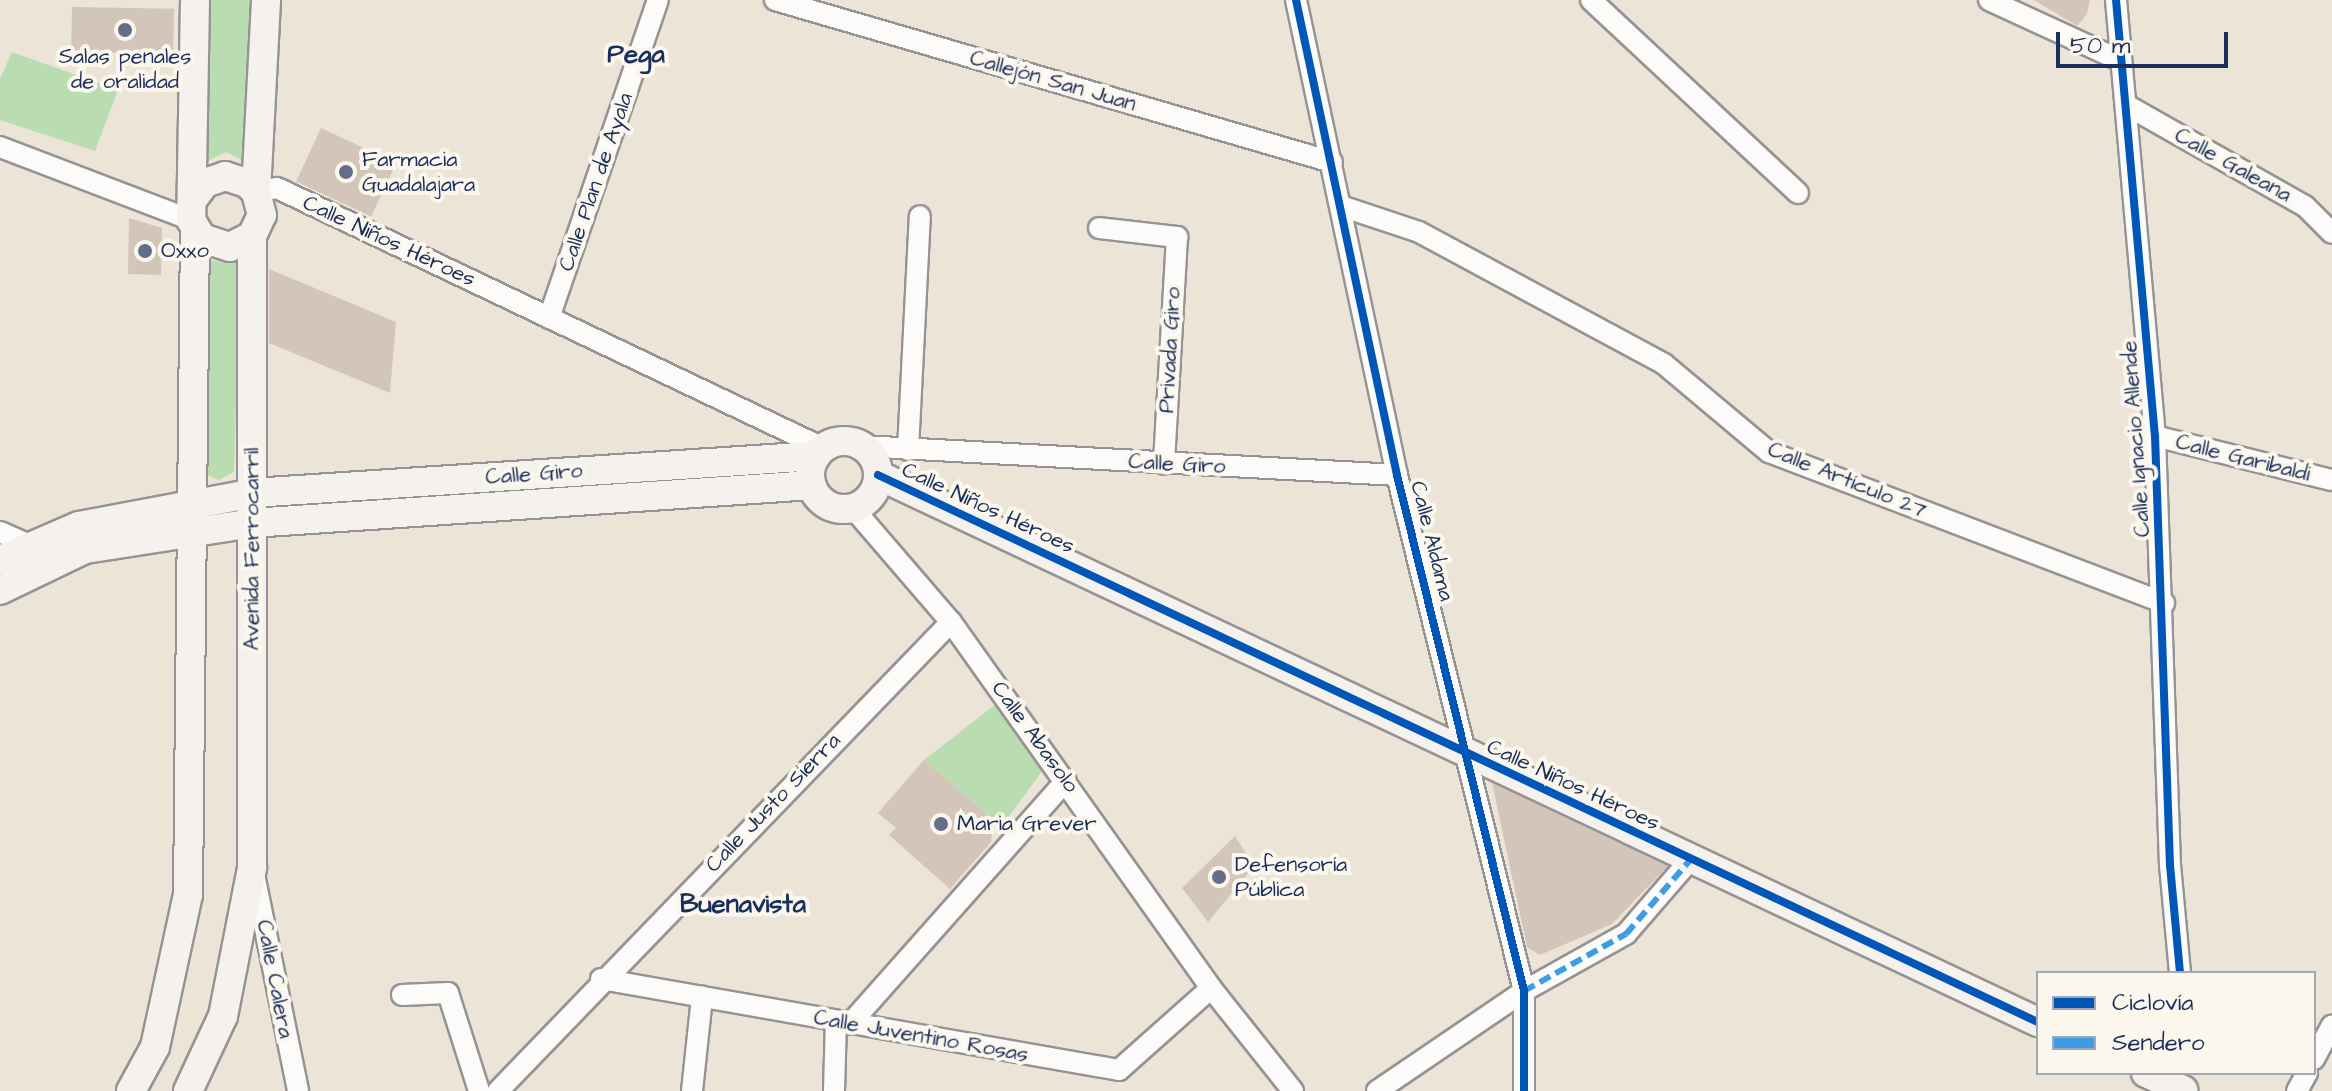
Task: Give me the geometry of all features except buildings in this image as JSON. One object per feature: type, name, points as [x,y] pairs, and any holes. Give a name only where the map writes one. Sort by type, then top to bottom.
[{"type":"street","points":[[131,1091],[155,1047],[188,895],[195,0]]},
{"type":"street","name":"Avenida Ferrocarril","points":[[188,1091],[223,1016],[252,868],[252,236],[262,215],[256,192],[266,0]]},
{"type":"street","name":"Calle Plan de Ayala","points":[[549,318],[658,0]]},
{"type":"street","name":"Callejón San Juan","points":[[775,0],[1332,162]]},
{"type":"street","name":"Calle Aldama","points":[[1296,0],[1397,475],[1524,991],[1524,1091]]},
{"type":"street","points":[[1591,0],[1798,193]]},
{"type":"street","points":[[1989,0],[2117,59]]},
{"type":"street","name":"Calle Ignacio Allende","points":[[2116,0],[2117,59],[2128,106],[2155,436],[2164,603],[2170,865],[2180,971]]},
{"type":"street","name":"Calle Galeana","points":[[2128,106],[2305,206],[2332,233]]},
{"type":"street","points":[[0,147],[193,216],[220,247],[242,244],[252,236]]},
{"type":"street","points":[[193,216],[205,183],[225,176],[247,183],[256,192]]},
{"type":"street","name":"Calle Niños Héroes","points":[[256,192],[277,188],[819,452]]},
{"type":"street","name":"Calle Artículo 27","points":[[1341,206],[1419,232],[1664,364],[1769,452],[2164,603]]},
{"type":"street","points":[[908,450],[920,216]]},
{"type":"street","name":"Privada Giro","points":[[1099,228],[1177,237],[1164,464]]},
{"type":"street","name":"Calle Garibaldi","points":[[2155,436],[2332,480]]},
{"type":"street","points":[[842,440],[862,446],[878,475],[869,497],[852,507],[832,507],[812,485],[819,452],[842,440]]},
{"type":"street","name":"Calle Giro","points":[[862,446],[1397,475]]},
{"type":"street","name":"Calle Giro","points":[[191,518],[253,493],[819,452]]},
{"type":"street","name":"Calle Niños Héroes","points":[[878,475],[1466,755],[2036,1021]]},
{"type":"street","name":"Calle Giro","points":[[191,518],[252,523],[812,485]]},
{"type":"street","name":"Calle Abasolo","points":[[852,507],[951,622],[1211,988],[1293,1091]]},
{"type":"street","points":[[0,590],[79,526],[191,518]]},
{"type":"street","points":[[0,532],[45,555]]},
{"type":"street","points":[[0,560],[45,555]]},
{"type":"street","name":"Calle Justo Sierra","points":[[498,1091],[601,979],[951,622]]},
{"type":"street","points":[[834,1091],[843,1023],[1066,781]]},
{"type":"street","points":[[1377,1091],[1524,991],[1626,934],[1690,860]]},
{"type":"street","name":"Calle Calera","points":[[252,868],[298,1091]]},
{"type":"street","name":"Calle Juventino Rosas","points":[[601,979],[1119,1070],[1211,988]]},
{"type":"street","points":[[402,995],[448,993],[479,1091]]},
{"type":"street","points":[[692,1091],[702,997]]},
{"type":"street","points":[[2316,1055],[2332,1025]]},
{"type":"street","points":[[2150,1075],[2184,1091]]},
{"type":"green space","points":[[202,0],[254,0],[252,165],[226,152],[200,165]]},
{"type":"green space","points":[[12,52],[118,90],[95,151],[0,120],[0,79]]},
{"type":"green space","points":[[207,259],[225,263],[240,259],[234,472],[219,480],[201,472]]},
{"type":"green space","points":[[996,704],[1045,767],[1007,819],[993,819],[924,760]]},
{"type":"marked path","points":[[1524,991],[1626,934],[1690,860]]},
{"type":"cycle path","points":[[1296,0],[1397,475],[1524,991],[1524,1091]]},
{"type":"cycle path","points":[[2116,0],[2155,436],[2170,865],[2180,971]]},
{"type":"cycle path","points":[[878,475],[2036,1021]]},
{"type":"place","name":"Salas penales de oralidad","points":[[125,30]]},
{"type":"place","name":"Farmacia Guadalajara","points":[[346,172]]},
{"type":"place","name":"Oxxo","points":[[145,251]]},
{"type":"place","name":"Maria Grever","points":[[941,824]]},
{"type":"place","name":"Defensoría Pública","points":[[1219,877]]},
{"type":"district","name":"Pega","points":[[636,55]]},
{"type":"district","name":"Buenavista","points":[[743,905]]}]
